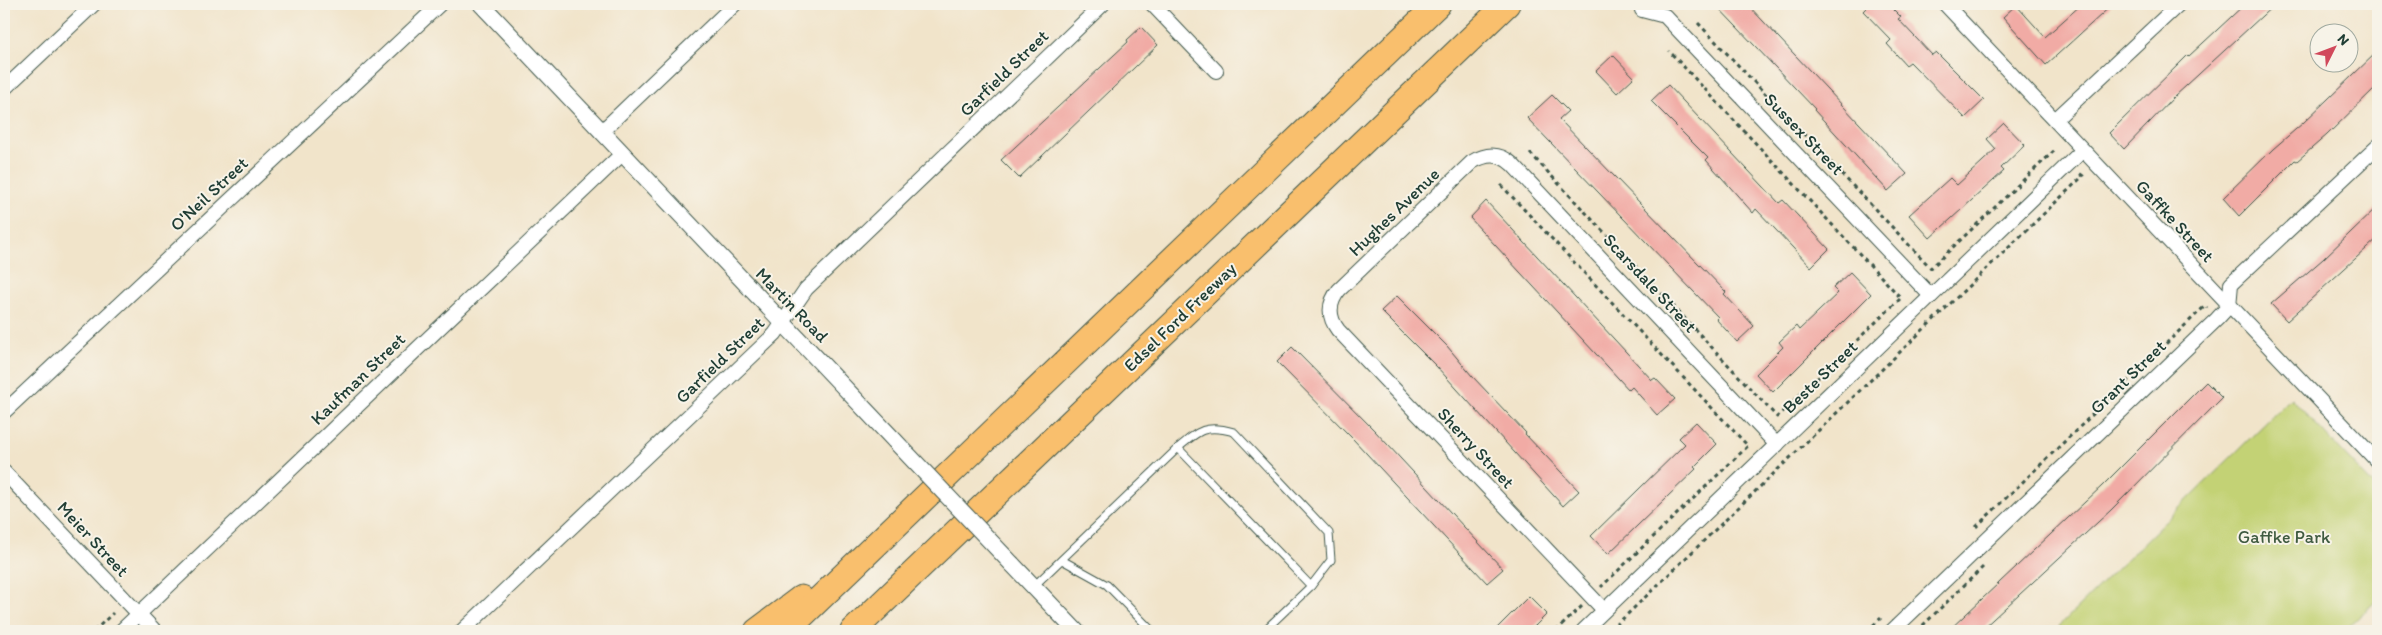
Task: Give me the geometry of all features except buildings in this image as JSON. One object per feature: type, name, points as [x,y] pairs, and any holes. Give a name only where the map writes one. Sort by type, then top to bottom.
[{"type":"highway","points":[[786,631],[1438,4]]},
{"type":"highway","name":"Edsel Ford Freeway","points":[[854,631],[1507,4]]},
{"type":"highway","points":[[757,631],[889,532]]},
{"type":"street","points":[[4,89],[94,4]]},
{"type":"street","name":"O'Neil Street","points":[[4,412],[440,4]]},
{"type":"street","name":"Martin Road","points":[[481,4],[1076,631]]},
{"type":"street","points":[[601,132],[735,4]]},
{"type":"street","name":"Garfield Street","points":[[462,631],[775,334],[806,290],[1103,4]]},
{"type":"street","points":[[1152,4],[1216,71]]},
{"type":"street","name":"Gaffke Street","points":[[1946,4],[2378,462]]},
{"type":"street","points":[[2055,120],[2180,4]]},
{"type":"street","name":"Sussex Street","points":[[1642,10],[1665,16],[1931,296]]},
{"type":"street","points":[[2229,306],[2231,284],[2378,146]]},
{"type":"street","name":"Beste Street","points":[[1582,631],[2084,150]]},
{"type":"street","name":"Kaufman Street","points":[[121,631],[622,154]]},
{"type":"street","name":"Hughes Avenue","points":[[1331,306],[1339,290],[1472,162],[1491,155]]},
{"type":"street","name":"Scarsdale Street","points":[[1491,155],[1505,158],[1512,164],[1777,445]]},
{"type":"street","name":"Sherry Street","points":[[1331,306],[1331,316],[1338,330],[1604,610]]},
{"type":"street","name":"Grant Street","points":[[1892,631],[2229,306]]},
{"type":"street","name":"Meier Street","points":[[4,472],[154,631]]},
{"type":"lane","points":[[1034,586],[1198,430],[1220,428],[1234,432],[1329,533],[1331,560],[1311,586],[1264,631]]},
{"type":"lane","points":[[1178,448],[1311,586]]},
{"type":"lane","points":[[1062,560],[1107,585],[1152,631]]},
{"type":"path","points":[[1698,23],[1931,268],[2056,149]]},
{"type":"path","points":[[1530,152],[1777,417],[1901,298],[1669,50]]},
{"type":"path","points":[[1610,631],[2083,176],[2079,173]]},
{"type":"path","points":[[1501,185],[1748,446],[1601,588]]},
{"type":"path","points":[[1975,527],[2205,306],[2208,309]]},
{"type":"path","points":[[1556,631],[1583,605]]},
{"type":"path","points":[[94,631],[113,613]]},
{"type":"path","points":[[1867,631],[1882,617]]},
{"type":"green space","name":"Gaffke Park","points":[[2291,398],[2378,490],[2378,599],[2344,631],[2054,631]]}]
